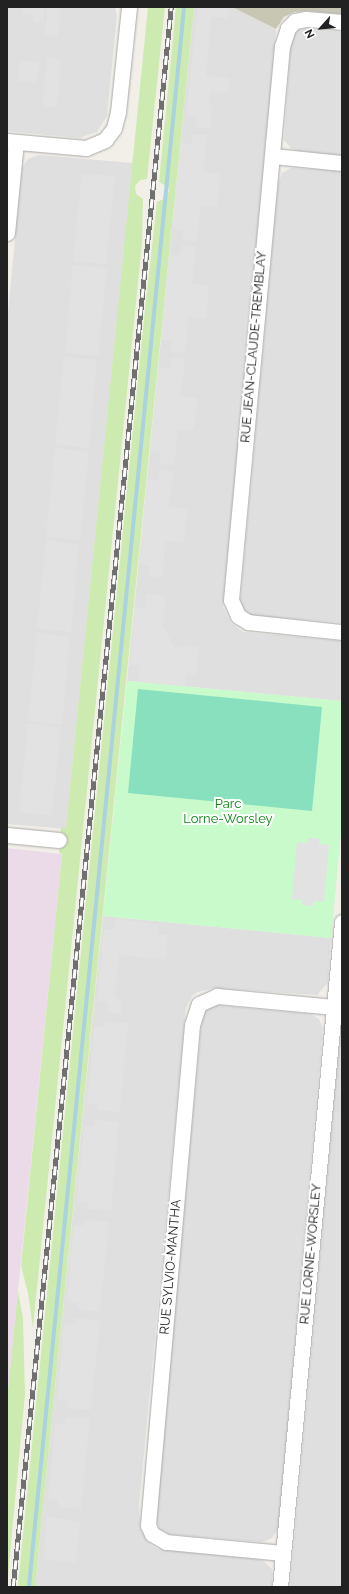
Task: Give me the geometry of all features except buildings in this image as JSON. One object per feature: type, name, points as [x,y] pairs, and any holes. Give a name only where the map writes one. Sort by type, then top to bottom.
[{"type":"street","points":[[7,233],[12,141],[86,148],[105,140],[114,128],[118,112],[129,7]]},
{"type":"street","name":"RUE JEAN-CLAUDE-TREMBLAY","points":[[342,22],[300,19],[288,28],[282,46],[232,606],[242,620],[256,624],[342,632]]},
{"type":"street","points":[[273,156],[342,163]]},
{"type":"street","points":[[7,836],[59,840]]},
{"type":"street","name":"RUE LORNE-WORSLEY","points":[[280,1587],[342,922]]},
{"type":"street","name":"RUE SYLVIO-MANTHA","points":[[283,1553],[166,1542],[152,1534],[148,1525],[190,1047],[195,1010],[202,1002],[211,997],[234,997],[334,1007]]},
{"type":"shaded area","points":[[7,7],[115,7],[117,16],[107,116],[97,132],[79,138],[7,131]]},
{"type":"shaded area","points":[[23,7],[44,7],[43,22],[33,22],[33,14],[22,14]]},
{"type":"shaded area","points":[[47,7],[61,7],[58,37],[45,36]]},
{"type":"shaded area","points":[[194,7],[232,7],[276,29],[223,607],[231,623],[243,632],[342,641],[342,701],[127,681]]},
{"type":"shaded area","points":[[198,7],[229,8],[228,18],[211,17],[206,76],[230,78],[228,93],[210,92],[208,101],[212,106],[210,128],[196,127],[197,117],[186,115]]},
{"type":"shaded area","points":[[232,7],[342,7],[342,14],[307,11],[294,12],[284,17],[276,29]]},
{"type":"shaded area","points":[[304,29],[342,32],[342,155],[292,149],[284,140],[291,40],[298,30]]},
{"type":"shaded area","points":[[47,58],[61,59],[57,107],[42,107]]},
{"type":"shaded area","points":[[20,60],[41,62],[35,83],[18,81]]},
{"type":"shaded area","points":[[192,134],[207,135],[203,172],[220,174],[217,207],[201,205],[197,242],[182,240],[183,230],[172,228],[181,143],[191,144]]},
{"type":"shaded area","points":[[38,155],[133,163],[66,829],[7,824],[7,323],[22,168],[28,159]]},
{"type":"shaded area","points":[[291,168],[342,171],[342,623],[251,615],[240,605],[278,185],[282,173]]},
{"type":"shaded area","points":[[82,173],[115,176],[106,264],[73,261]]},
{"type":"shaded area","points":[[182,245],[196,246],[192,284],[209,285],[206,319],[189,317],[185,353],[171,352],[172,341],[161,340],[169,254],[180,255]]},
{"type":"shaded area","points":[[73,265],[107,268],[98,356],[65,353]]},
{"type":"shaded area","points":[[64,356],[97,360],[89,448],[55,444]]},
{"type":"shaded area","points":[[171,357],[185,359],[181,396],[198,398],[194,430],[178,429],[174,466],[160,464],[161,453],[150,452],[159,367],[170,368]]},
{"type":"shaded area","points":[[55,448],[89,452],[80,540],[46,537]]},
{"type":"shaded area","points":[[159,469],[174,471],[168,507],[187,509],[184,542],[165,541],[163,578],[149,576],[150,566],[139,565],[147,479],[158,480]]},
{"type":"shaded area","points":[[46,540],[79,544],[71,632],[37,628]]},
{"type":"shaded area","points":[[146,594],[166,596],[163,626],[175,648],[182,645],[199,647],[196,676],[186,675],[185,686],[138,681],[140,666],[130,665],[135,607],[145,608]]},
{"type":"shaded area","points":[[37,633],[70,637],[62,725],[28,721]]},
{"type":"shaded area","points":[[28,724],[61,727],[52,816],[19,812]]},
{"type":"shaded area","points":[[308,838],[319,839],[319,844],[329,845],[324,902],[314,901],[313,906],[302,905],[302,900],[292,899],[297,842],[307,843]]},
{"type":"shaded area","points":[[7,848],[62,854],[7,1400]]},
{"type":"shaded area","points":[[103,916],[331,938],[328,982],[317,995],[214,988],[198,992],[192,996],[186,1008],[139,1506],[141,1531],[150,1544],[158,1549],[262,1560],[272,1569],[272,1587],[35,1587]]},
{"type":"shaded area","points":[[115,919],[158,924],[158,934],[168,935],[165,959],[119,955],[115,997],[122,1001],[121,1014],[107,1012],[108,1002],[97,1001],[104,929],[114,930]]},
{"type":"shaded area","points":[[214,1005],[311,1014],[319,1019],[323,1028],[278,1529],[272,1538],[263,1542],[168,1534],[159,1528],[156,1519],[202,1016],[207,1008]]},
{"type":"shaded area","points":[[342,1017],[342,1587],[290,1587],[309,1379]]},
{"type":"shaded area","points":[[105,1021],[128,1023],[120,1112],[97,1110],[98,1104],[87,1103],[94,1027],[104,1027]]},
{"type":"shaded area","points":[[95,1120],[119,1122],[111,1211],[87,1209],[88,1203],[77,1202],[84,1126],[95,1126]]},
{"type":"shaded area","points":[[85,1220],[109,1222],[100,1312],[77,1309],[77,1303],[67,1301],[74,1225],[84,1226]]},
{"type":"shaded area","points":[[75,1318],[100,1321],[91,1410],[67,1408],[68,1402],[57,1400],[64,1324],[75,1325]]},
{"type":"shaded area","points":[[66,1417],[90,1419],[81,1509],[58,1507],[58,1500],[48,1499],[55,1423],[65,1424]]},
{"type":"shaded area","points":[[47,1516],[80,1523],[76,1563],[43,1559]]},
{"type":"green space","points":[[148,7],[165,7],[147,179],[140,180],[135,186],[136,194],[143,199],[142,243],[33,1328],[28,1293],[21,1266],[62,854],[59,853],[61,828],[66,828]]},
{"type":"green space","points":[[176,7],[194,7],[35,1587],[22,1587],[18,1585],[145,309],[157,202],[166,198],[169,191],[168,187],[159,182]]},
{"type":"green space","name":"Parc Lorne-Worsley","points":[[127,681],[342,701],[342,823],[331,938],[103,916]]},
{"type":"green space","points":[[138,689],[322,707],[312,811],[128,793]]},
{"type":"green space","points":[[18,1291],[23,1318],[25,1394],[7,1587],[7,1400]]},
{"type":"waterway","points":[[29,1586],[184,7]]},
{"type":"railway","points":[[13,1587],[171,7]]}]
